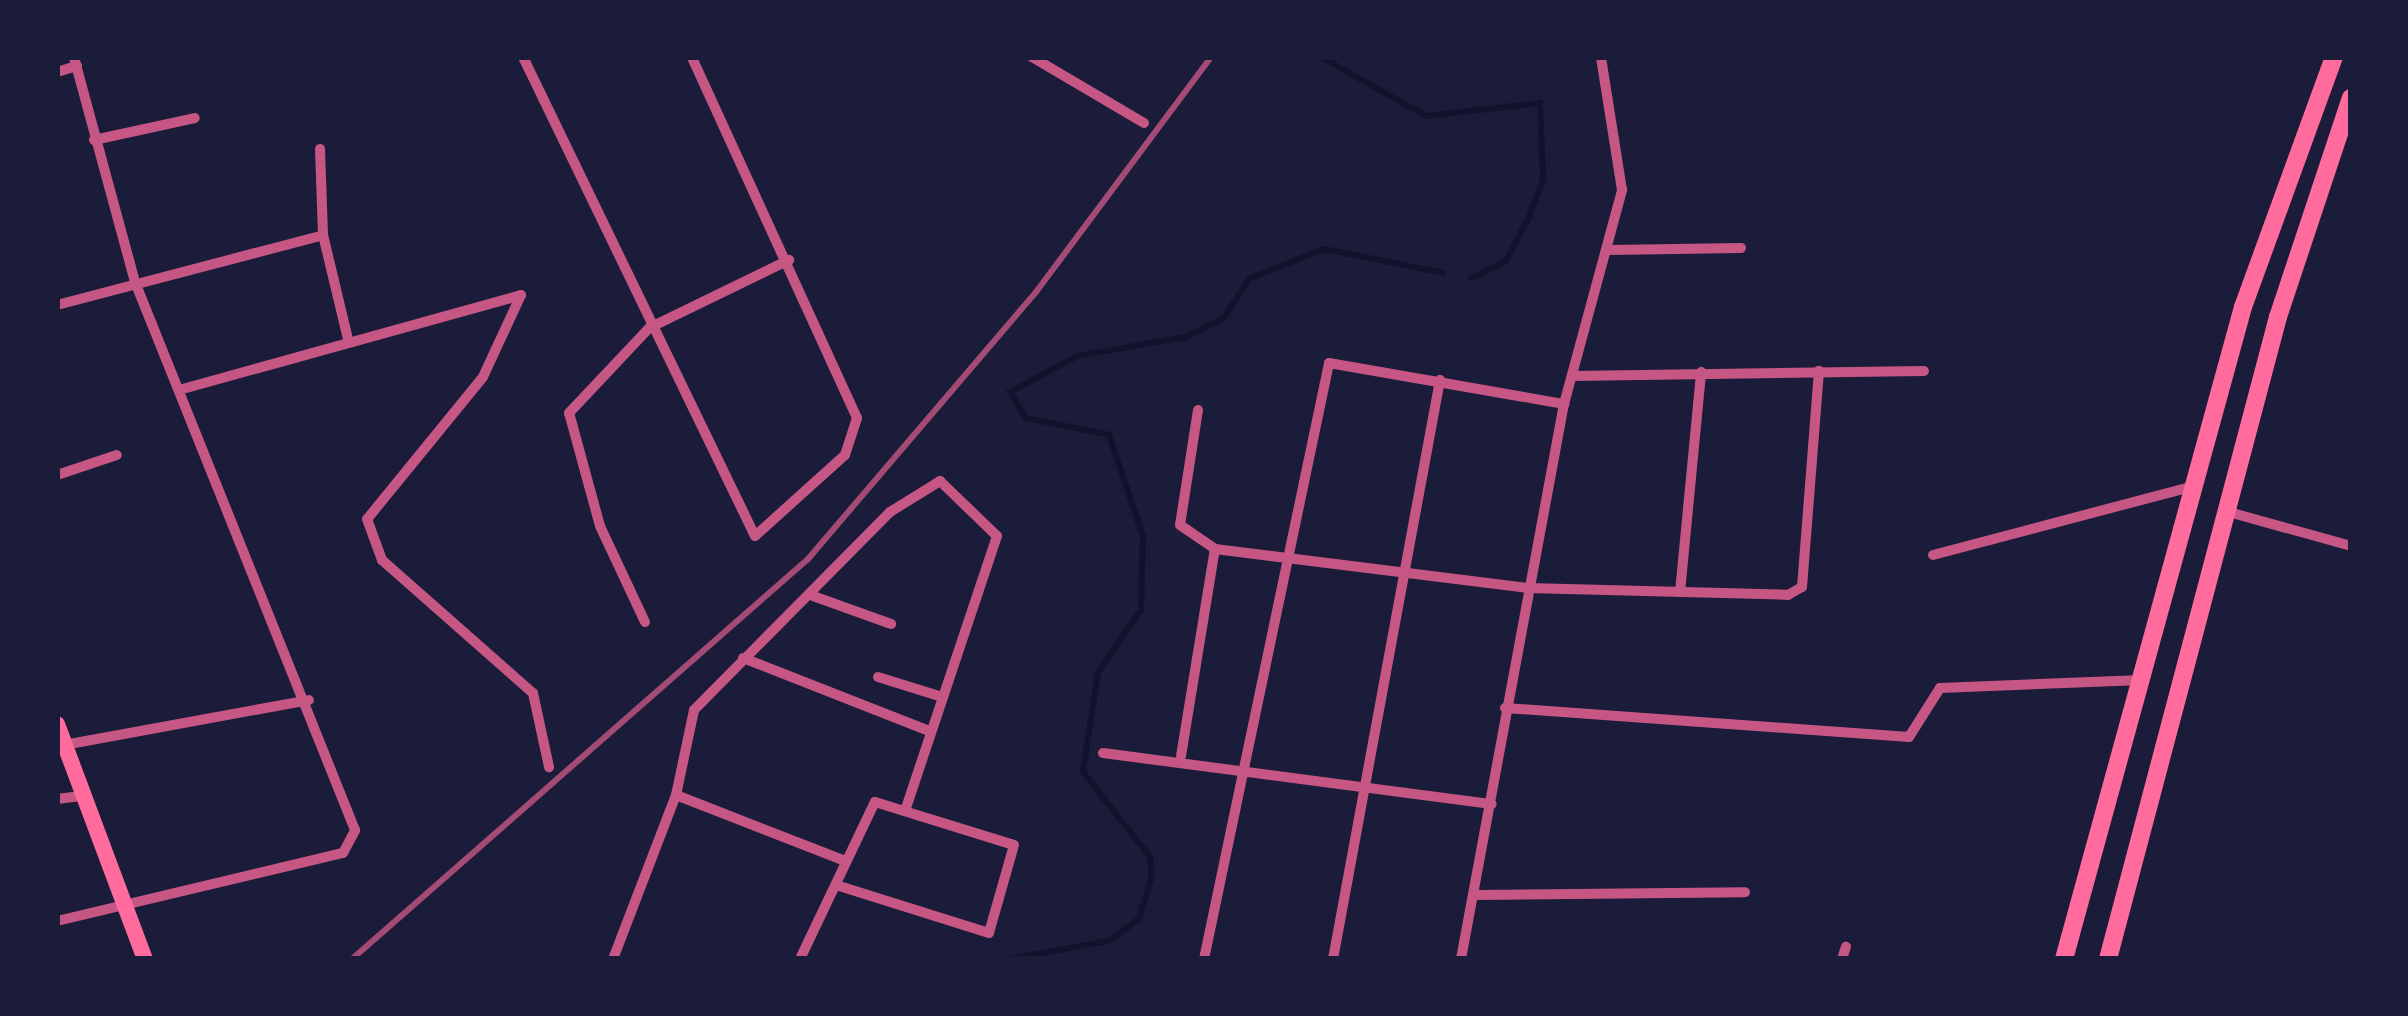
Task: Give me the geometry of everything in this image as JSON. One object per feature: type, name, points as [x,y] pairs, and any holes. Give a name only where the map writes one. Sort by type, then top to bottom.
[{"type":"main road","points":[[2064,959],[2136,680],[2243,308],[2334,57]]},
{"type":"main road","points":[[2108,959],[2278,316],[2350,101]]},
{"type":"main road","points":[[2243,308],[2278,316]]},
{"type":"main road","points":[[57,724],[145,959]]},
{"type":"main road","points":[[2119,747],[2158,757]]},
{"type":"street","points":[[523,57],[750,533],[766,534],[845,455],[857,418],[789,260],[692,57]]},
{"type":"street","points":[[1032,57],[1144,123]]},
{"type":"street","points":[[1461,959],[1564,404],[1610,250],[1621,136],[1601,57]]},
{"type":"street","points":[[57,72],[76,61],[135,282],[309,700],[353,843],[127,910],[57,922]]},
{"type":"street","points":[[94,140],[195,118]]},
{"type":"street","points":[[320,149],[323,236],[348,339]]},
{"type":"street","points":[[57,305],[323,236]]},
{"type":"street","points":[[1610,250],[1741,248]]},
{"type":"street","points":[[645,622],[567,422],[649,328],[789,260]]},
{"type":"street","points":[[179,390],[348,339],[520,296],[473,391],[367,519],[373,550],[533,693],[549,767]]},
{"type":"street","points":[[1204,959],[1329,364],[1564,404]]},
{"type":"street","points":[[1198,410],[1180,525],[1215,549],[1528,588],[1800,590],[1819,371]]},
{"type":"street","points":[[1572,376],[1924,371]]},
{"type":"street","points":[[1680,592],[1701,372]]},
{"type":"street","points":[[1333,959],[1370,782],[1440,380]]},
{"type":"street","points":[[57,476],[117,455]]},
{"type":"street","points":[[613,959],[676,795],[694,710],[742,658],[813,596],[890,512],[929,483],[949,484],[997,536],[939,697],[908,805]]},
{"type":"street","points":[[1934,555],[2190,487]]},
{"type":"street","points":[[2225,511],[2351,546]]},
{"type":"street","points":[[1181,756],[1215,549]]},
{"type":"street","points":[[813,596],[891,624]]},
{"type":"street","points":[[742,658],[929,731]]},
{"type":"street","points":[[878,676],[939,697]]},
{"type":"street","points":[[1505,708],[1909,737],[1940,688],[2136,680]]},
{"type":"street","points":[[64,745],[309,700]]},
{"type":"street","points":[[1102,753],[1181,756],[1492,804]]},
{"type":"street","points":[[676,795],[843,860]]},
{"type":"street","points":[[57,799],[82,796]]},
{"type":"street","points":[[800,959],[839,886],[843,860],[875,802],[908,805],[1014,845],[994,929],[839,886]]},
{"type":"street","points":[[1475,895],[1745,892]]},
{"type":"waterway","points":[[1321,57],[1426,116],[1540,103],[1543,179],[1529,217],[1506,261],[1471,278]]},
{"type":"waterway","points":[[1009,959],[1108,941],[1139,919],[1152,875],[1150,857],[1083,772],[1098,672],[1141,610],[1143,536],[1109,435],[1026,418],[1010,392],[1077,356],[1186,337],[1224,318],[1249,279],[1324,249],[1443,273]]},
{"type":"railway","points":[[352,959],[808,559],[1036,292],[1211,57]]}]
